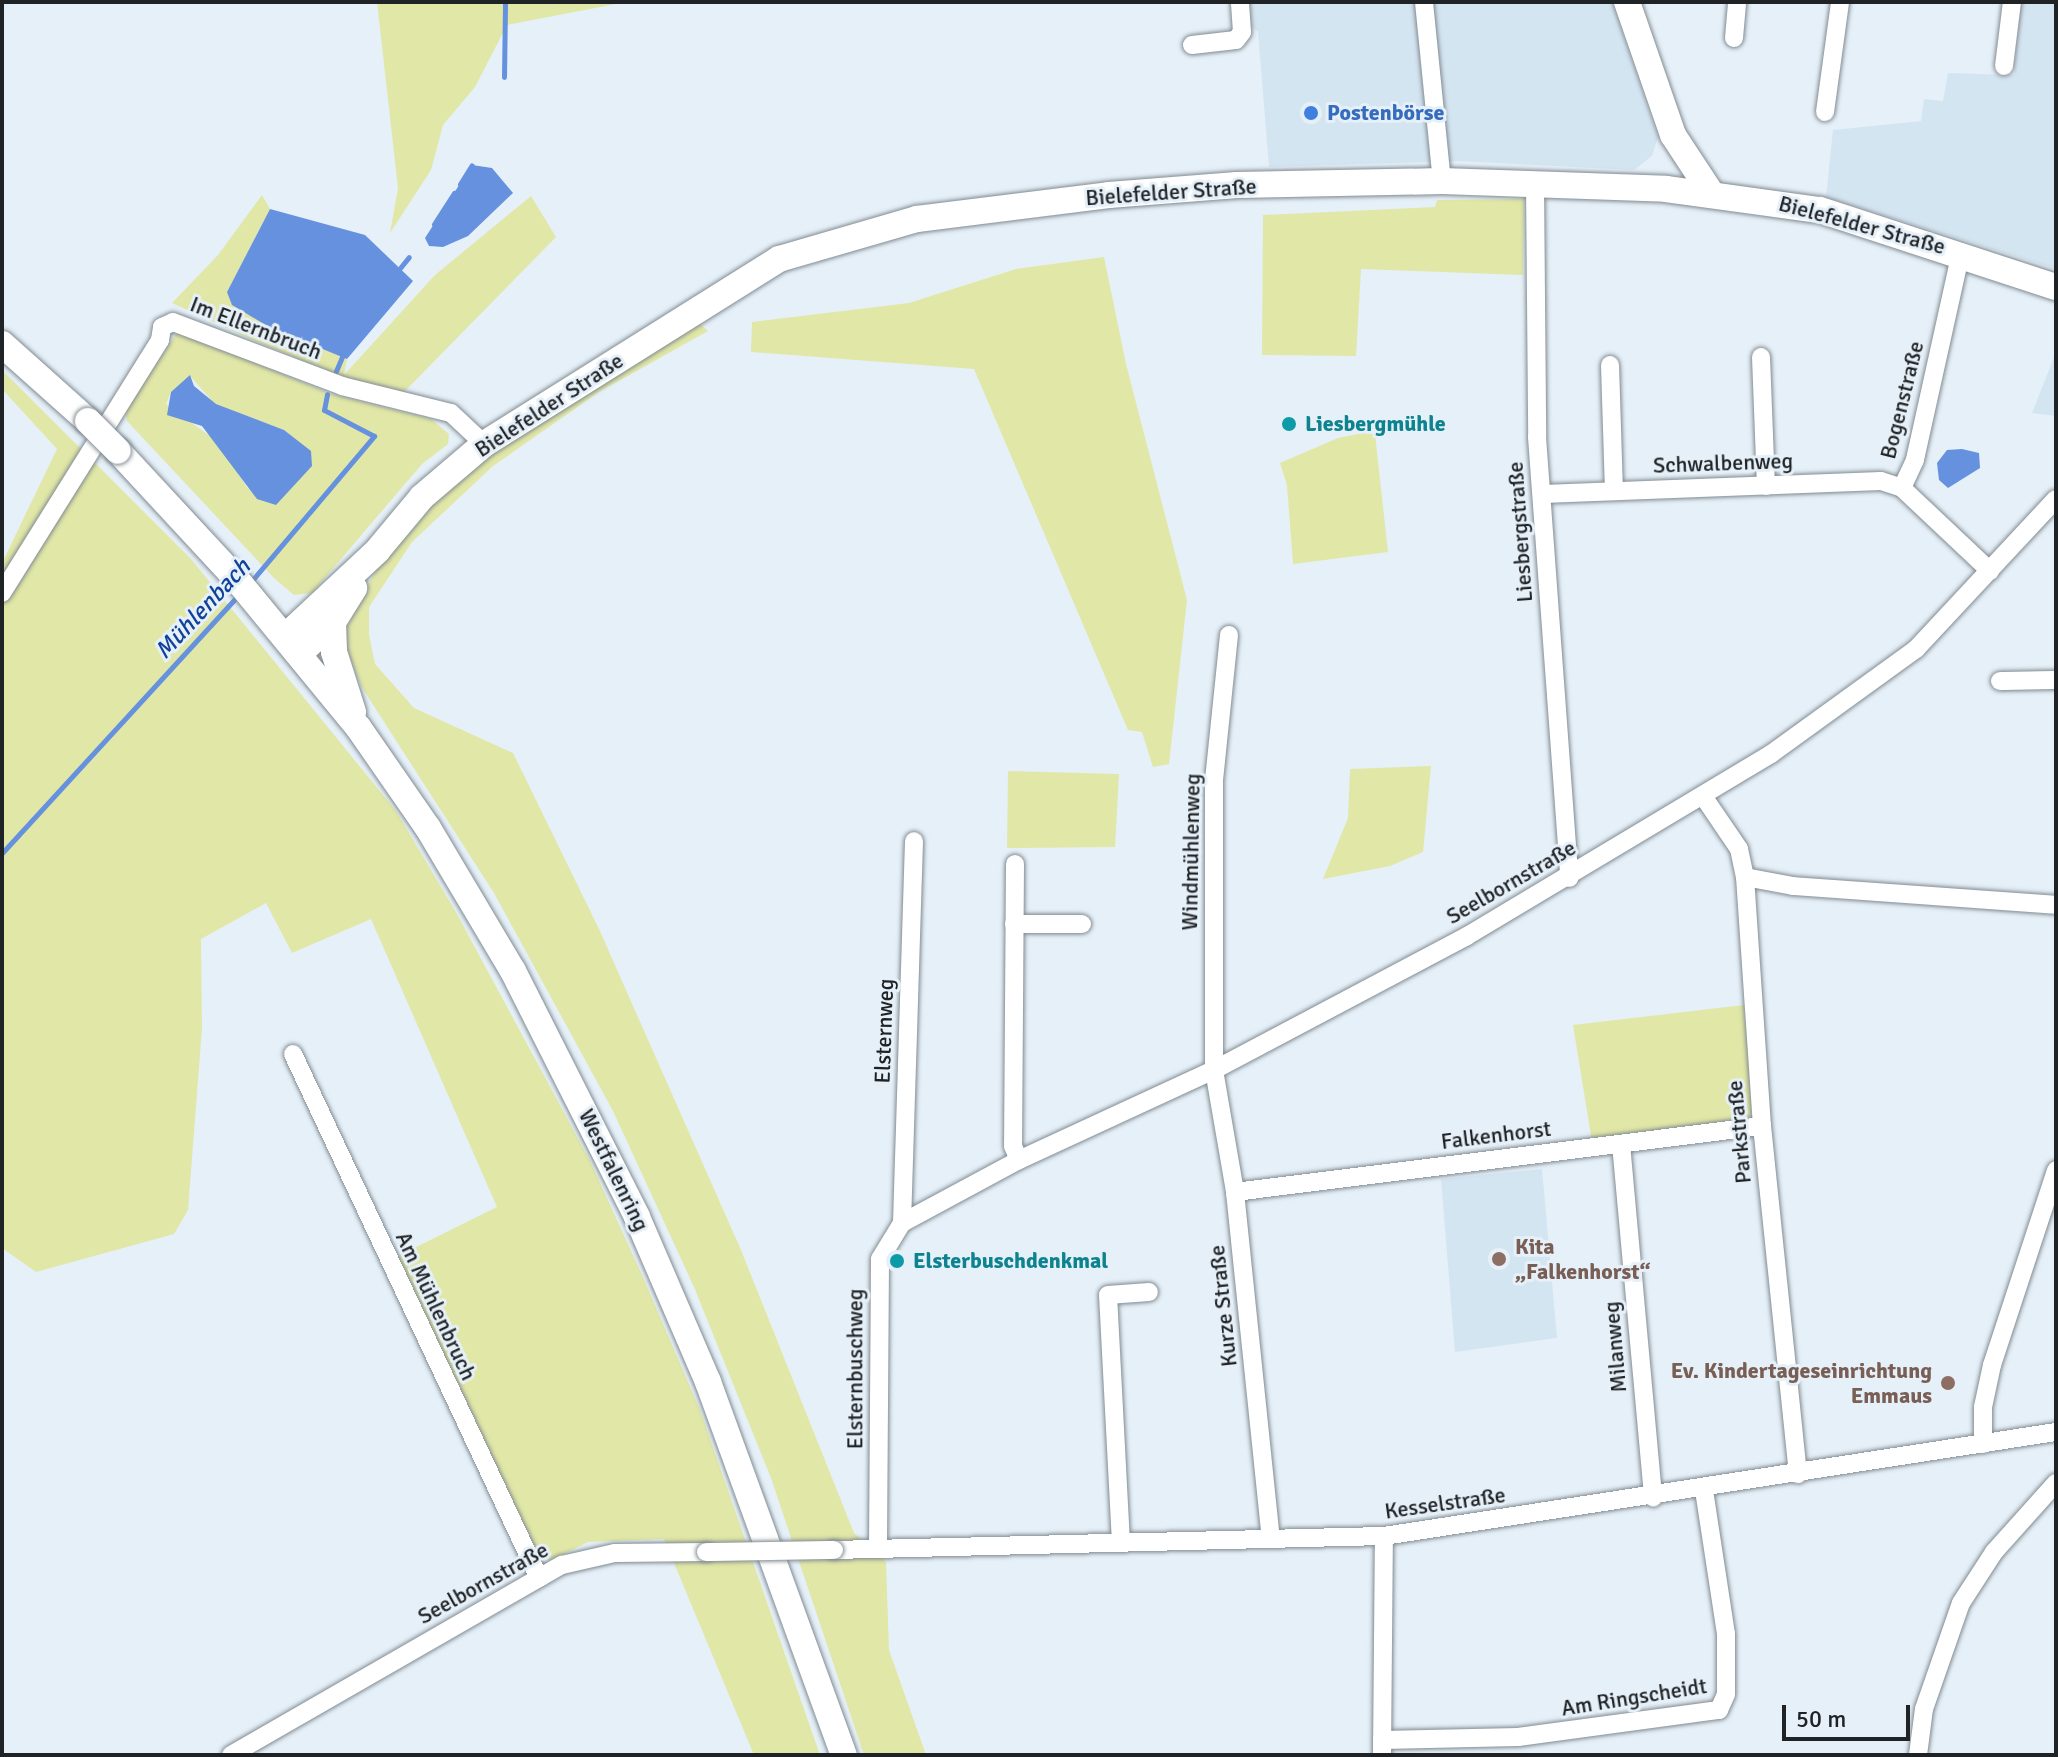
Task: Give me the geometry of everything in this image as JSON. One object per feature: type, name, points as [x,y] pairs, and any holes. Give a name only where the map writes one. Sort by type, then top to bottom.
[{"type":"main road","points":[[1627,2],[1673,135],[1711,193]]},
{"type":"main road","points":[[1666,189],[1673,135]]},
{"type":"main road","name":"Bielefelder Straße","points":[[292,645],[422,497],[484,444],[738,283],[828,241],[940,215],[1109,195],[1237,185],[1442,181],[1666,189],[1796,204],[1961,252],[2056,287]]},
{"type":"main road","points":[[2,344],[118,451],[233,575],[292,645]]},
{"type":"main road","name":"Bielefelder Straße","points":[[292,645],[333,622],[377,551]]},
{"type":"main road","points":[[333,622],[334,652],[358,727]]},
{"type":"main road","name":"Westfalenring","points":[[292,645],[358,727],[428,828],[513,971],[637,1217],[713,1396],[844,1755]]},
{"type":"street","points":[[1192,45],[1236,40],[1242,32],[1240,2]]},
{"type":"street","points":[[1424,2],[1442,181]]},
{"type":"street","points":[[1734,38],[1737,2]]},
{"type":"street","points":[[1825,112],[1840,2]]},
{"type":"street","points":[[2004,66],[2012,2]]},
{"type":"street","name":"Liesbergstraße","points":[[1535,183],[1534,338],[1569,878]]},
{"type":"street","name":"Bogenstraße","points":[[1961,252],[1915,460],[1902,488],[1990,571]]},
{"type":"street","name":"Im Ellernbruch","points":[[2,593],[160,340],[162,327],[173,322],[342,386],[451,413],[484,444]]},
{"type":"street","points":[[1761,357],[1766,486]]},
{"type":"street","points":[[1610,365],[1614,491]]},
{"type":"street","name":"Schwalbenweg","points":[[1543,494],[1881,481],[1902,488]]},
{"type":"street","name":"Seelbornstraße","points":[[923,1209],[1019,1160],[1214,1070],[1569,878],[1703,796],[1790,741],[1916,649],[2056,499]]},
{"type":"street","name":"Windmühlenweg","points":[[1214,1070],[1214,779],[1229,635]]},
{"type":"street","points":[[2000,681],[2056,680]]},
{"type":"street","name":"Parkstraße","points":[[1703,796],[1739,849],[1745,877],[1762,1126],[1798,1474]]},
{"type":"street","name":"Elsternweg","points":[[902,1223],[914,841]]},
{"type":"street","points":[[1015,864],[1013,1146],[1019,1160]]},
{"type":"street","points":[[1745,877],[1793,886],[2056,905]]},
{"type":"street","points":[[1014,924],[1082,924]]},
{"type":"street","name":"Am Mühlenbruch","points":[[293,1054],[539,1578]]},
{"type":"street","name":"Kurze Straße","points":[[1214,1070],[1235,1192],[1271,1538]]},
{"type":"street","name":"Falkenhorst","points":[[1235,1192],[1762,1126]]},
{"type":"street","name":"Milanweg","points":[[1621,1144],[1653,1498]]},
{"type":"street","points":[[1983,1444],[1983,1407],[1992,1365],[2056,1170]]},
{"type":"street","name":"Elsternbuschweg","points":[[878,1547],[880,1259],[902,1223],[923,1209]]},
{"type":"street","points":[[1121,1543],[1108,1295],[1149,1292]]},
{"type":"street","name":"Kesselstraße","points":[[834,1550],[1384,1536],[1653,1498],[2056,1432]]},
{"type":"street","points":[[1918,1755],[1924,1709],[1961,1603],[1994,1552],[2056,1483]]},
{"type":"street","name":"Am Ringscheidt","points":[[1382,1748],[1518,1737],[1719,1710],[1726,1694],[1726,1634],[1704,1490]]},
{"type":"street","points":[[1382,1748],[1384,1536]]},
{"type":"street","name":"Seelbornstraße","points":[[231,1755],[539,1578],[583,1558],[834,1550]]},
{"type":"shaded area","points":[[1248,2],[1612,2],[1658,137],[1652,156],[1634,170],[1457,161],[1269,167],[1258,32],[1250,25]]},
{"type":"shaded area","points":[[2021,2],[2056,2],[2056,269],[1826,197],[1833,130],[1921,121],[1924,99],[1943,101],[1948,73],[2014,75]]},
{"type":"shaded area","points":[[2056,352],[2056,416],[2032,413]]},
{"type":"shaded area","name":"Kita „Falkenhorst“","points":[[1542,1169],[1557,1338],[1455,1352],[1441,1179]]},
{"type":"green space","points":[[377,2],[626,2],[507,25],[475,87],[443,125],[431,170],[390,233],[398,188]]},
{"type":"green space","points":[[262,195],[270,209],[227,292],[347,359],[344,375],[435,275],[531,196],[556,237],[405,391],[392,392],[343,377],[172,303],[218,255]]},
{"type":"green space","points":[[1524,199],[1523,275],[1361,269],[1356,356],[1262,355],[1263,215],[1435,207],[1437,200]]},
{"type":"green space","points":[[1104,257],[1126,364],[1187,600],[1169,764],[1153,767],[1142,732],[1128,730],[974,369],[751,352],[752,322],[909,303],[1016,269]]},
{"type":"green space","points":[[697,321],[708,331],[599,392],[493,466],[412,542],[369,607],[369,635],[375,664],[414,708],[513,753],[599,929],[741,1250],[854,1533],[886,1562],[889,1650],[926,1755],[864,1755],[771,1478],[694,1287],[613,1111],[494,893],[361,686],[342,637],[377,568],[421,514],[498,445]]},
{"type":"green space","points":[[178,331],[331,394],[431,419],[449,434],[448,444],[422,464],[312,593],[294,595],[274,578],[127,421],[125,411]],"holes":[[[190,376],[215,404],[284,430],[248,489],[218,442],[166,404],[171,392]]]},
{"type":"green space","points":[[2,370],[191,559],[396,811],[457,914],[590,1161],[642,1275],[700,1410],[820,1755],[754,1755],[664,1539],[588,1542],[552,1560],[540,1558],[396,1257],[497,1207],[371,919],[292,953],[266,903],[201,939],[202,1028],[188,1210],[174,1234],[36,1272],[2,1248],[2,563],[57,449],[2,389]]},
{"type":"green space","points":[[1367,432],[1375,434],[1388,552],[1293,564],[1287,485],[1280,463],[1338,438]]},
{"type":"green space","points":[[1431,766],[1423,852],[1390,866],[1323,879],[1348,818],[1350,769]]},
{"type":"green space","points":[[1008,771],[1119,774],[1115,847],[1007,848]]},
{"type":"green space","points":[[1744,1005],[1754,1106],[1750,1116],[1742,1123],[1592,1142],[1573,1025]]},
{"type":"water","points":[[472,165],[492,168],[513,193],[468,236],[443,247],[429,246],[425,238]]},
{"type":"water","points":[[270,209],[365,235],[413,281],[347,359],[269,327],[232,305],[227,292]]},
{"type":"water","points":[[190,375],[194,386],[216,404],[284,430],[311,451],[312,466],[276,505],[257,499],[202,426],[167,415],[171,392]]},
{"type":"water","points":[[1947,450],[1979,453],[1980,468],[1948,488],[1939,480],[1937,463]]},
{"type":"waterway","name":"Mühlenbach","points":[[504,77],[505,2]]},
{"type":"waterway","name":"Mühlenbach","points":[[460,184],[472,165]]},
{"type":"waterway","name":"Mühlenbach","points":[[434,224],[454,193]]},
{"type":"waterway","name":"Mühlenbach","points":[[400,268],[409,257]]},
{"type":"waterway","name":"Mühlenbach","points":[[336,371],[345,350]]},
{"type":"waterway","name":"Mühlenbach","points":[[249,584],[374,436],[324,410],[327,394]]},
{"type":"waterway","name":"Mühlenbach","points":[[2,853],[239,594]]},
{"type":"place","name":"Postenbörse","points":[[1311,113]]},
{"type":"place","name":"Liesbergmühle","points":[[1289,424]]},
{"type":"place","name":"Kita „Falkenhorst“","points":[[1499,1259]]},
{"type":"place","name":"Elsterbuschdenkmal","points":[[897,1261]]},
{"type":"place","name":"Ev. Kindertageseinrichtung Emmaus","points":[[1948,1383]]}]
